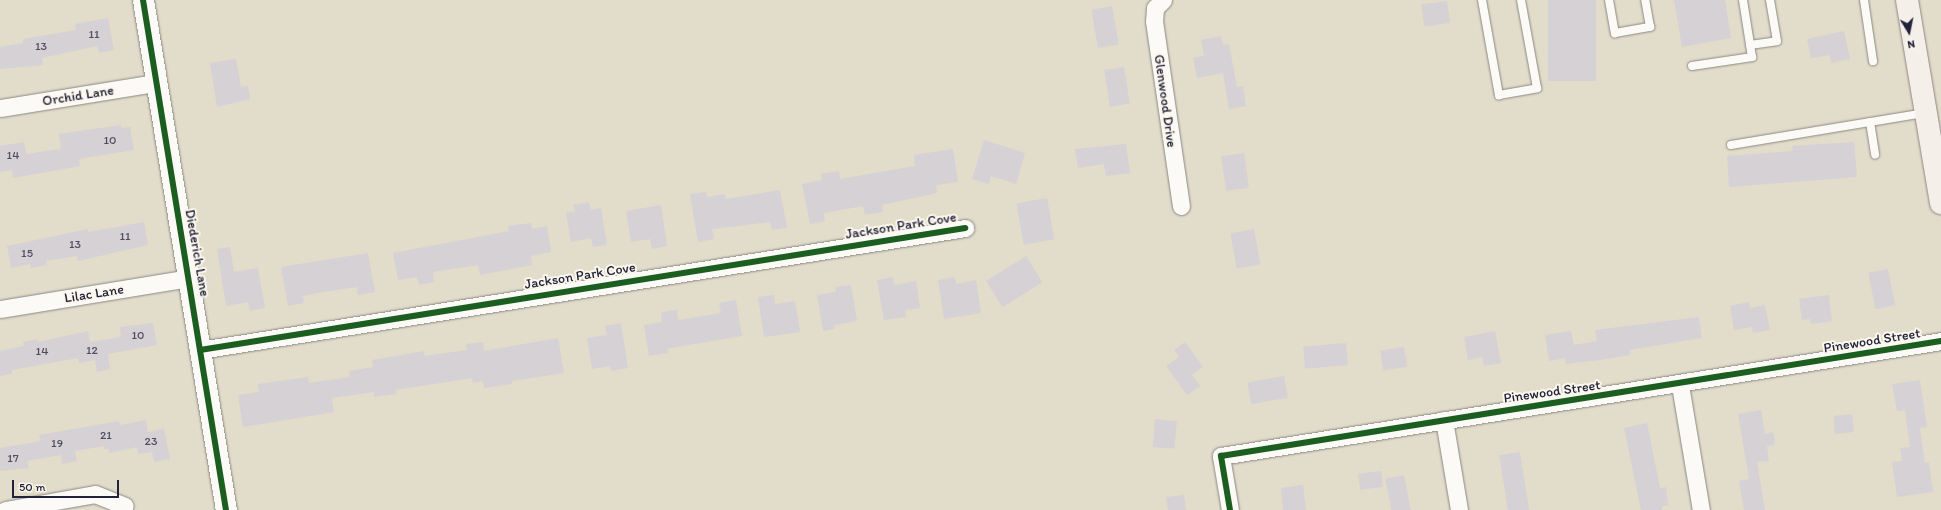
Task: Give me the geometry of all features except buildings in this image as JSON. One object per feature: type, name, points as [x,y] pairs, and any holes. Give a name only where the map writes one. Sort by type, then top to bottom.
[{"type":"main road","points":[[1907,0],[1941,199]]},
{"type":"street","name":"Diederich Lane","points":[[143,0],[226,510]]},
{"type":"street","name":"Glenwood Drive","points":[[1163,0],[1155,8],[1154,21],[1181,206]]},
{"type":"street","name":"Orchid Lane","points":[[0,108],[156,83]]},
{"type":"street","name":"Jackson Park Cove","points":[[200,350],[965,228]]},
{"type":"street","name":"Lilac Lane","points":[[0,310],[189,278]]},
{"type":"street","name":"Pinewood Street","points":[[1230,510],[1221,456],[1444,420],[1680,385],[1941,341]]},
{"type":"street","points":[[1680,385],[1701,510]]},
{"type":"street","points":[[1444,420],[1459,510]]},
{"type":"street","points":[[4,510],[95,494],[125,506]]},
{"type":"lane","points":[[1482,0],[1499,95],[1537,88],[1521,0]]},
{"type":"lane","points":[[1609,0],[1615,33],[1650,27],[1645,0]]},
{"type":"lane","points":[[1692,66],[1752,57],[1743,0]]},
{"type":"lane","points":[[1750,45],[1777,41],[1770,0]]},
{"type":"lane","points":[[1864,0],[1873,62]]},
{"type":"lane","points":[[1731,145],[1926,113]]},
{"type":"lane","points":[[1870,122],[1875,155]]},
{"type":"cycle path","points":[[143,0],[226,510]]},
{"type":"cycle path","points":[[200,350],[965,228]]},
{"type":"cycle path","points":[[1230,510],[1221,456],[1941,341]]}]
